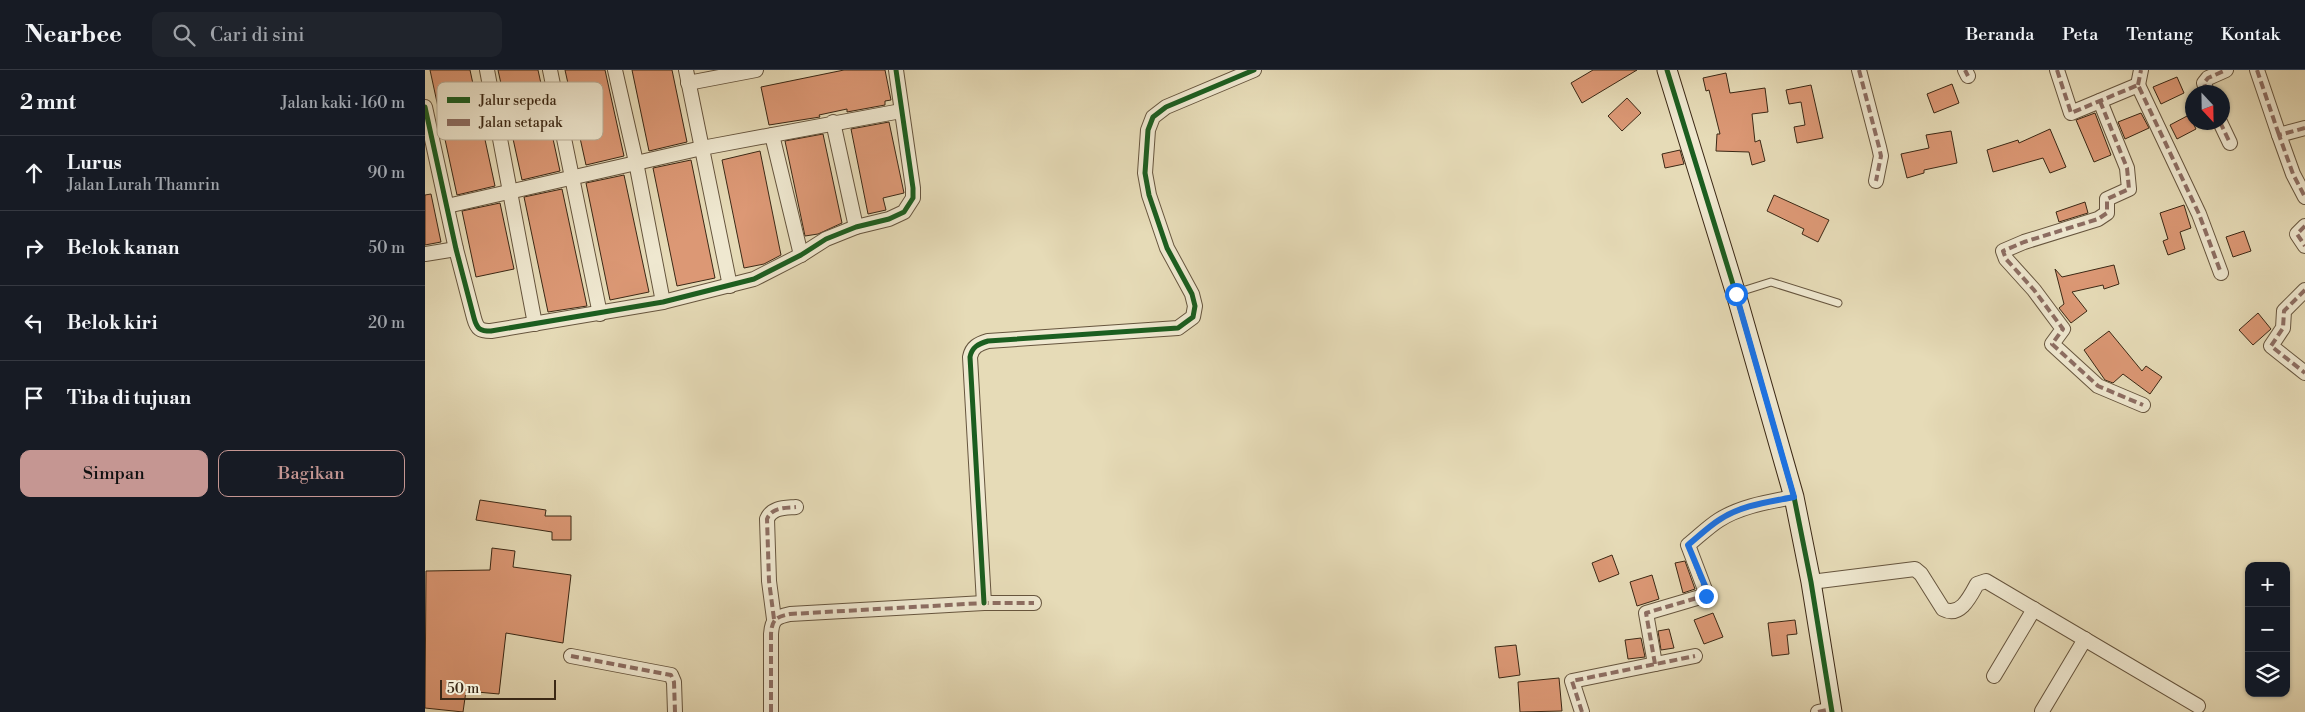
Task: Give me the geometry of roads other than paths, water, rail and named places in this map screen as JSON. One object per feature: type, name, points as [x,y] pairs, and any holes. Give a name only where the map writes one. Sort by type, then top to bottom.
[{"type":"street","points":[[615,70],[636,162],[663,302]]},
{"type":"street","points":[[730,286],[687,77],[756,70]]},
{"type":"street","points":[[425,107],[456,249],[477,327],[484,331],[491,331],[600,314],[663,302],[730,286],[771,272],[826,239],[856,227],[897,215],[908,208],[913,198],[896,70]]},
{"type":"street","points":[[984,603],[971,351],[975,346],[988,341],[1178,328],[1193,317],[1195,306],[1192,294],[1167,248],[1149,195],[1145,173],[1148,130],[1153,117],[1166,107],[1254,70]]},
{"type":"street","points":[[1667,70],[1736,294],[1794,497],[1811,582],[1827,711]]},
{"type":"street","points":[[1859,70],[1881,156],[1876,181]]},
{"type":"street","points":[[2057,70],[2071,113],[2138,84]]},
{"type":"street","points":[[2141,70],[2138,84],[2199,214],[2221,273]]},
{"type":"street","points":[[2205,85],[2208,78],[2226,70]]},
{"type":"street","points":[[2257,70],[2293,174],[2305,197]]},
{"type":"street","points":[[2100,101],[2127,168],[2129,189],[2107,199],[2107,213],[2098,219],[2024,242],[2003,251],[2006,259],[2039,295],[2063,329],[2052,344],[2098,386],[2143,406]]},
{"type":"street","points":[[447,206],[702,148],[833,122],[901,111]]},
{"type":"street","points":[[833,122],[856,227]]},
{"type":"street","points":[[2279,135],[2305,128]]},
{"type":"street","points":[[2224,130],[2230,143]]},
{"type":"street","points":[[772,135],[801,255]]},
{"type":"street","points":[[501,140],[535,324]]},
{"type":"street","points":[[564,140],[600,314]]},
{"type":"street","points":[[2305,226],[2297,234],[2305,246]]},
{"type":"street","points":[[425,254],[456,249]]},
{"type":"street","points":[[2305,290],[2284,311],[2283,328],[2271,346],[2305,373]]},
{"type":"street","points":[[1655,664],[1646,613],[1707,595],[1688,545],[1719,520],[1738,510],[1756,504],[1794,497]]},
{"type":"street","points":[[771,712],[771,634],[774,619],[769,581],[767,519],[771,512],[775,510],[796,507]]},
{"type":"street","points":[[1811,582],[1915,569],[1921,574],[1937,600],[1946,610],[1958,609],[1969,599],[1977,584],[1986,581],[2198,706]]},
{"type":"street","points":[[774,619],[790,614],[984,603],[1034,603]]},
{"type":"street","points":[[1994,676],[2034,609]]},
{"type":"street","points":[[2042,711],[2085,640]]},
{"type":"street","points":[[571,656],[671,675],[674,682],[675,712]]},
{"type":"street","points":[[1582,712],[1572,681],[1695,656]]},
{"type":"lane","points":[[1736,294],[1771,282],[1838,303]]}]
